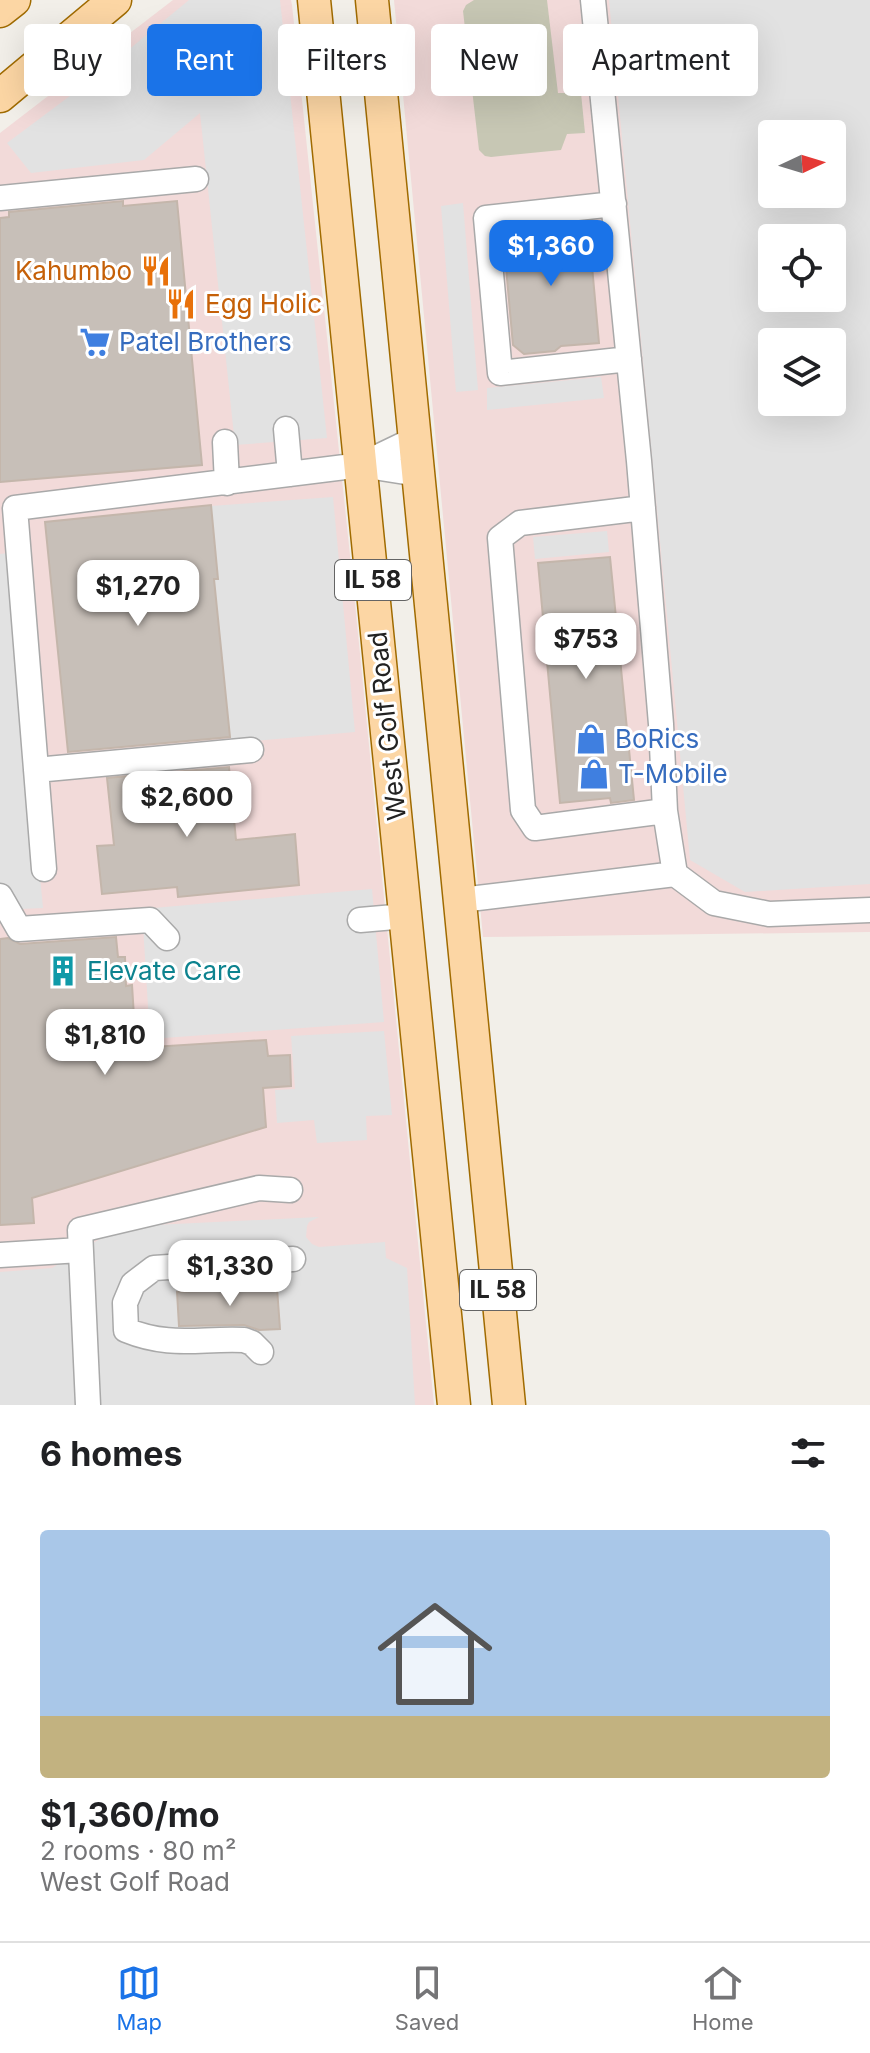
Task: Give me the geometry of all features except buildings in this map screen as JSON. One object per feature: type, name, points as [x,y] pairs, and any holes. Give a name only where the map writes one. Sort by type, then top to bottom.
[{"type":"main road","points":[[0,11],[14,0]]},
{"type":"main road","points":[[0,96],[115,0]]},
{"type":"main road","name":"West Golf Road","points":[[314,0],[454,1405]]},
{"type":"main road","name":"IL 58","points":[[372,0],[509,1405]]},
{"type":"lane","points":[[593,0],[643,508],[665,811],[675,874]]},
{"type":"lane","points":[[0,198],[196,179]]},
{"type":"lane","points":[[614,204],[486,218],[500,373],[629,359]]},
{"type":"lane","points":[[286,429],[290,474]]},
{"type":"lane","points":[[361,465],[415,439]]},
{"type":"lane","points":[[225,442],[227,483]]},
{"type":"lane","points":[[44,869],[36,770],[9,544],[15,508],[361,465],[418,474]]},
{"type":"lane","points":[[643,508],[520,523],[500,538],[523,810],[535,828],[665,811]]},
{"type":"lane","points":[[36,770],[251,750]]},
{"type":"lane","points":[[461,900],[675,874],[714,903],[769,914],[870,910]]},
{"type":"lane","points":[[0,896],[19,929],[150,920],[167,938]]},
{"type":"lane","points":[[360,920],[406,916]]},
{"type":"lane","points":[[88,1405],[80,1230],[259,1188],[290,1190]]},
{"type":"lane","points":[[0,1255],[80,1250]]},
{"type":"lane","points":[[261,1352],[244,1340],[167,1342],[149,1339],[126,1330],[125,1303],[133,1284],[154,1268],[293,1259]]},
{"type":"shaded area","points":[[173,0],[291,0],[294,24],[278,24],[278,96],[302,96],[434,1405],[0,1405],[0,133],[48,96],[131,96],[131,32]]},
{"type":"shaded area","points":[[189,0],[280,0],[283,24],[278,24],[278,96],[290,96],[327,438],[235,445],[200,113],[144,160],[31,173],[7,143],[70,96],[131,96],[131,48],[147,35],[147,96],[262,96],[262,24],[160,24]]},
{"type":"shaded area","points":[[394,0],[870,0],[870,932],[483,937],[403,96],[415,96],[415,24],[396,24]]},
{"type":"shaded area","points":[[474,0],[547,0],[558,93],[581,96],[585,133],[567,134],[561,150],[491,157],[479,150],[473,96],[547,96],[547,24],[464,24],[463,11]]},
{"type":"shaded area","points":[[609,0],[870,0],[870,884],[745,892],[690,860],[618,96],[758,96],[758,24],[611,24]]},
{"type":"shaded area","points":[[463,203],[478,390],[456,392],[441,206]]},
{"type":"shaded area","points":[[601,377],[604,398],[487,410],[487,388]]},
{"type":"shaded area","points":[[333,497],[355,732],[231,743],[214,579],[218,578],[211,506]]},
{"type":"shaded area","points":[[607,531],[609,552],[535,559],[533,537]]},
{"type":"shaded area","points":[[9,553],[43,908],[0,910],[0,554]]},
{"type":"shaded area","points":[[372,889],[384,1022],[150,1039],[142,909]]},
{"type":"shaded area","points":[[384,1031],[392,1115],[366,1116],[367,1140],[317,1143],[314,1120],[277,1123],[275,1090],[295,1089],[291,1036]]},
{"type":"shaded area","points":[[319,1217],[307,1226],[306,1237],[312,1244],[319,1247],[385,1242],[386,1258],[407,1268],[415,1405],[0,1405],[0,1272],[52,1268],[108,1234],[134,1226]]},
{"type":"place","name":"Kahumbo","points":[[156,271]]},
{"type":"place","name":"Egg Holic","points":[[181,304]]},
{"type":"place","name":"Patel Brothers","points":[[95,342]]},
{"type":"place","name":"BoRics","points":[[591,739]]},
{"type":"place","name":"T-Mobile","points":[[594,774]]},
{"type":"place","name":"Elevate Care","points":[[63,971]]}]
